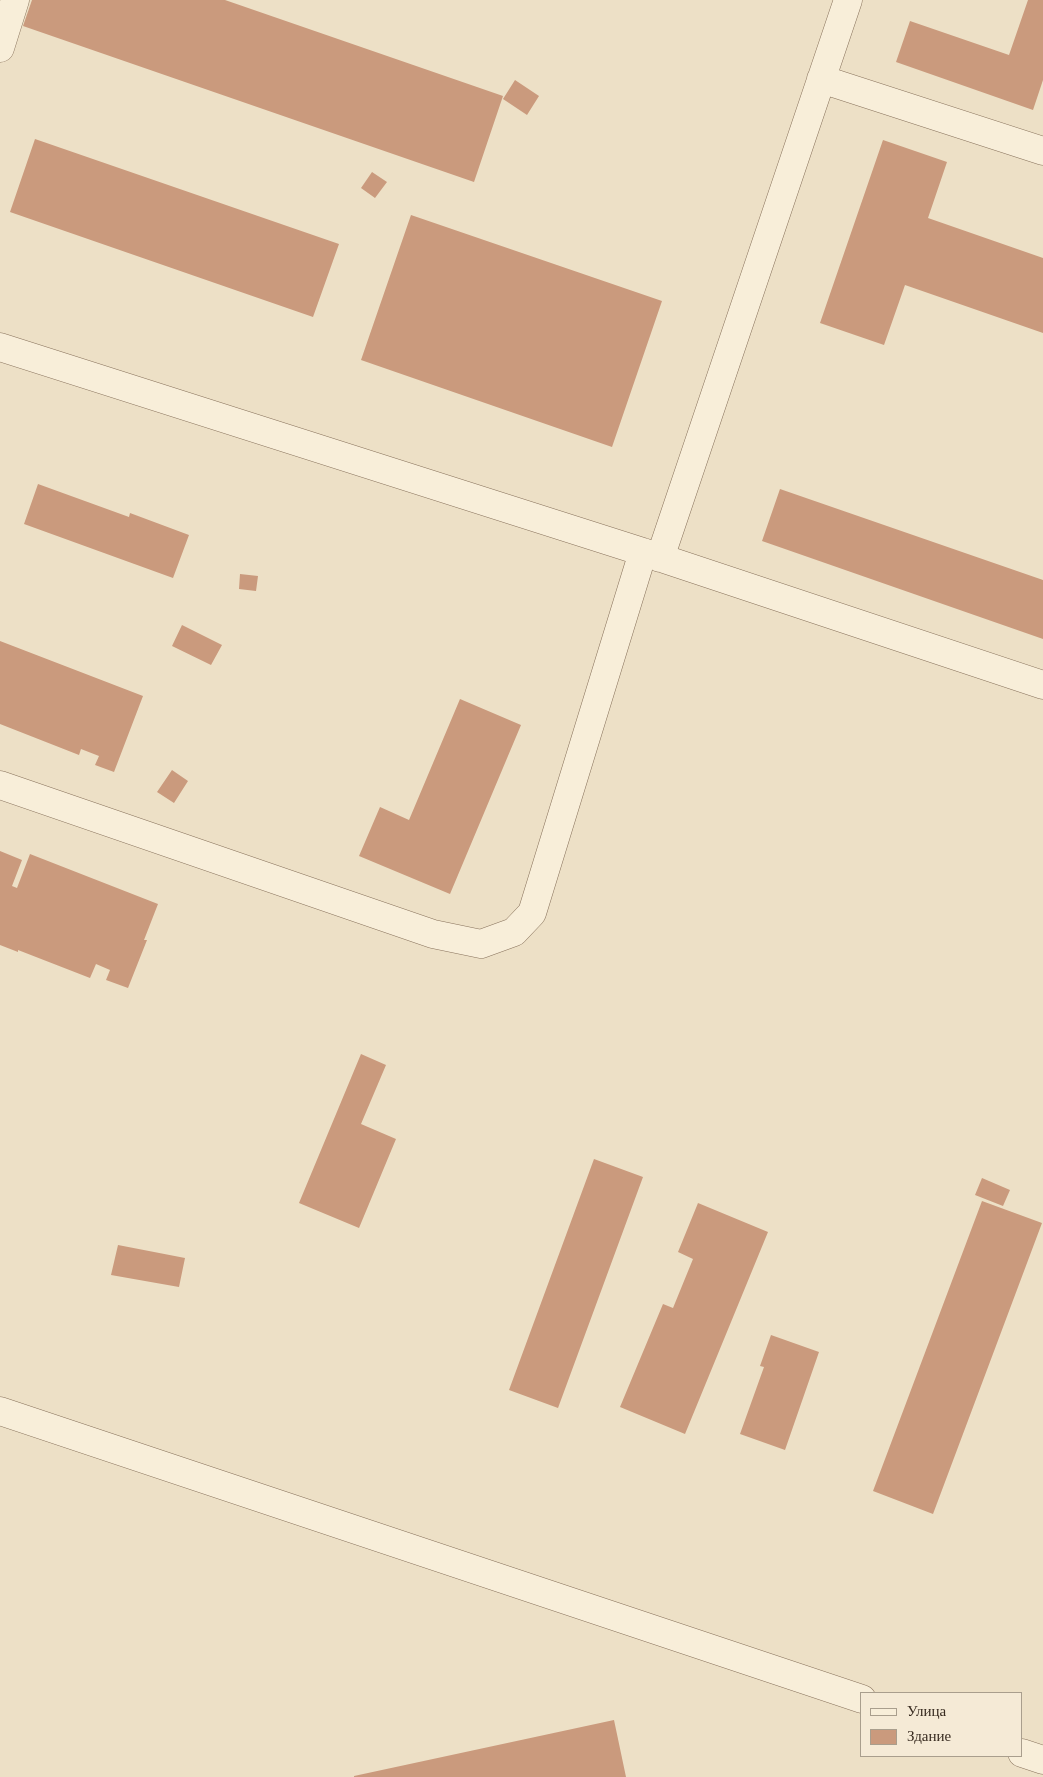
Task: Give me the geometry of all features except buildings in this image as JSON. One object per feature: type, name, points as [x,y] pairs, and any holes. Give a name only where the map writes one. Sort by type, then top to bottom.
[{"type":"lane","points":[[0,48],[15,0]]},
{"type":"lane","points":[[0,785],[433,934],[482,944],[514,932],[532,913],[652,555],[848,0]]},
{"type":"lane","points":[[821,79],[1043,151]]},
{"type":"lane","points":[[0,347],[652,555],[1043,685]]},
{"type":"lane","points":[[0,1411],[860,1698]]},
{"type":"lane","points":[[1023,1753],[1043,1760]]}]
